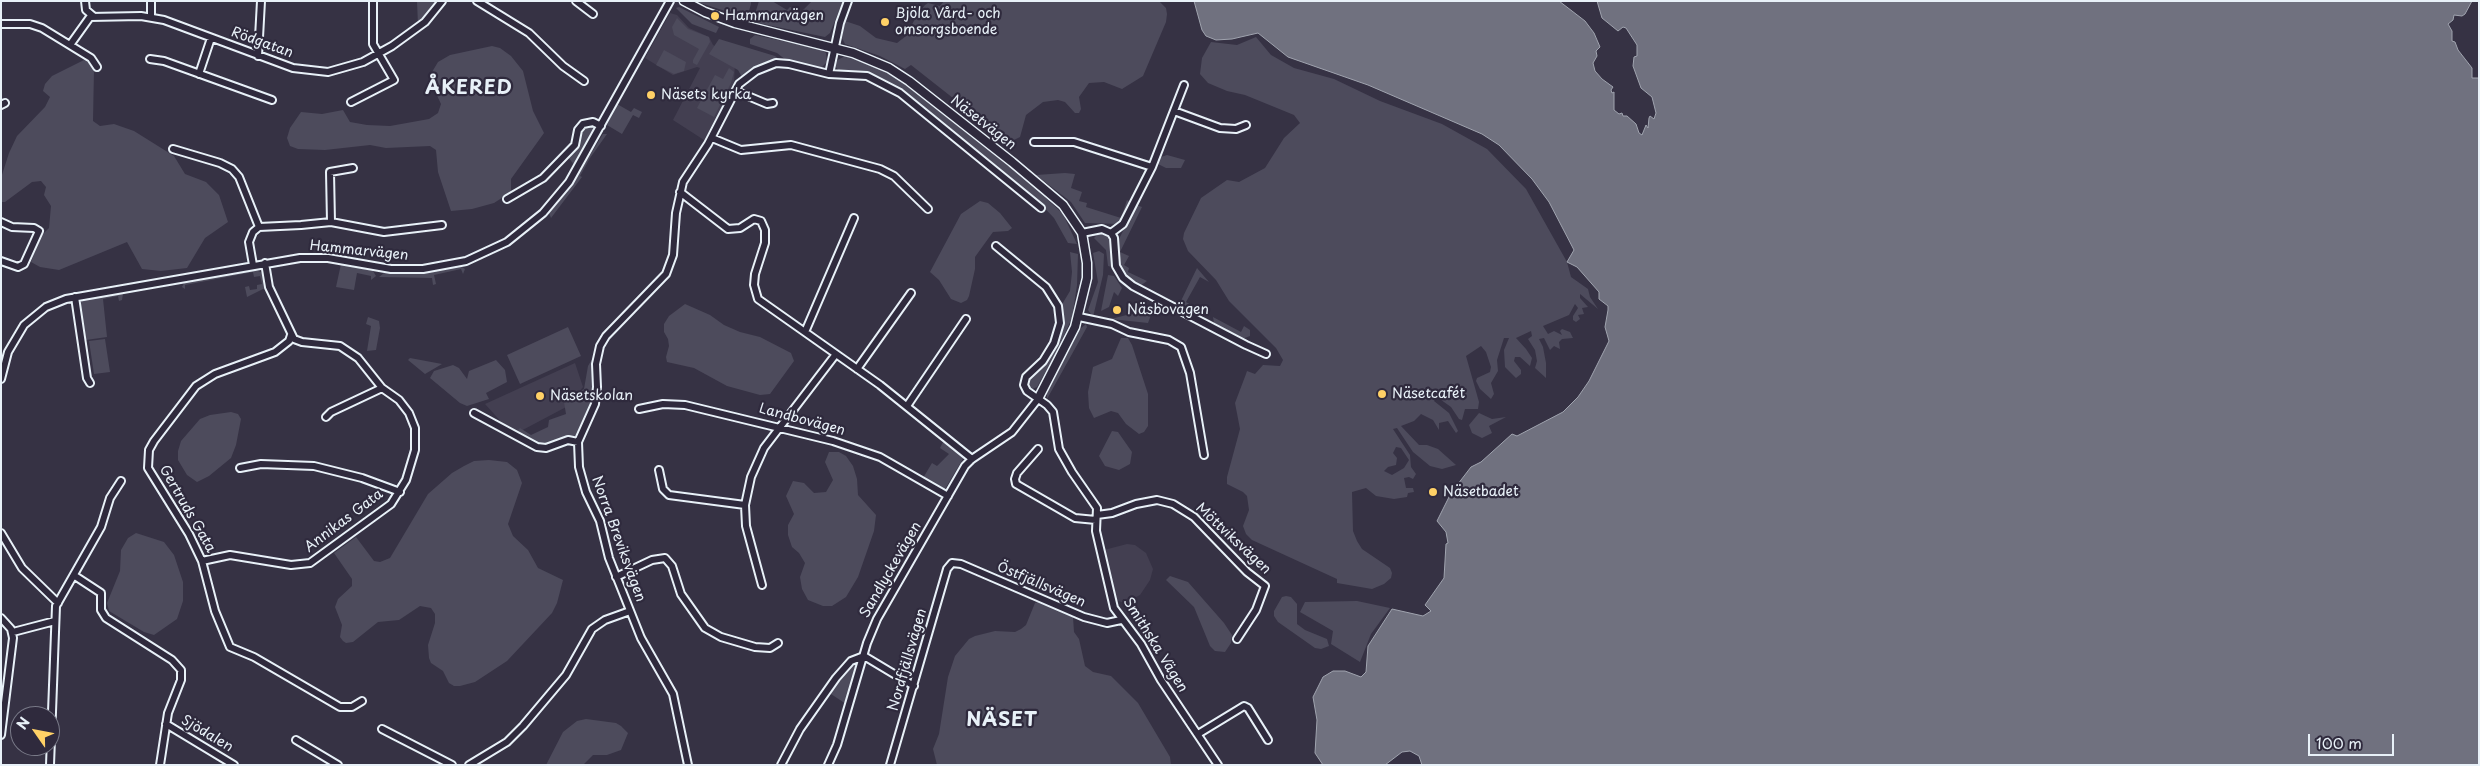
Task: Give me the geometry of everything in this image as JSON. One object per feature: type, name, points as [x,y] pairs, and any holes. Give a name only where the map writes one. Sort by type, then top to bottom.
[{"type":"street","points":[[70,45],[83,23],[93,16],[86,10],[85,1]]},
{"type":"street","points":[[151,1],[151,17]]},
{"type":"street","points":[[258,56],[261,1]]},
{"type":"street","points":[[351,102],[394,80],[373,44],[373,1]]},
{"type":"street","name":"Rödgatan","points":[[93,16],[151,17],[304,71],[323,72],[352,66],[377,53],[415,30],[428,19],[442,1]]},
{"type":"street","points":[[477,1],[529,33],[563,66],[584,81]]},
{"type":"street","points":[[576,1],[593,14]]},
{"type":"street","name":"Hammarvägen","points":[[1,379],[11,344],[24,325],[36,313],[55,302],[253,265],[313,257],[391,269],[423,269],[466,261],[482,255],[514,238],[552,204],[569,182],[670,1]]},
{"type":"street","name":"Näsetvägen","points":[[684,1],[705,12],[735,23],[835,48],[874,61],[909,81],[1055,198],[1070,213],[1082,233],[1087,263],[1087,278],[1078,317],[1038,399]]},
{"type":"street","points":[[829,74],[848,1]]},
{"type":"street","points":[[1,24],[36,26],[95,61],[97,68]]},
{"type":"street","points":[[199,74],[211,38]]},
{"type":"street","points":[[150,59],[164,61],[272,100]]},
{"type":"street","points":[[474,413],[536,447],[546,448],[568,440],[578,442],[595,404],[597,387],[595,365],[600,346],[606,336],[657,286],[669,268],[675,246],[676,213],[686,175],[712,138],[739,84],[752,73],[776,64],[789,64],[829,74],[867,76],[900,93],[1042,208]]},
{"type":"street","points":[[1111,233],[1123,224],[1152,167],[1184,85]]},
{"type":"street","points":[[736,91],[767,104],[772,103]]},
{"type":"street","points":[[1174,111],[1220,128],[1236,129],[1246,125]]},
{"type":"street","points":[[507,199],[543,178],[575,145],[578,130],[582,124],[593,122],[601,126]]},
{"type":"street","points":[[712,138],[741,150],[791,145],[880,169],[894,176],[928,209]]},
{"type":"street","points":[[1034,142],[1074,142],[1152,167]]},
{"type":"street","points":[[173,149],[220,163],[232,169],[239,177],[259,227]]},
{"type":"street","points":[[331,222],[330,172],[353,168]]},
{"type":"street","points":[[680,192],[723,226],[736,229],[754,219],[762,222],[765,243],[755,274],[756,295],[766,307],[805,332],[908,406],[972,459]]},
{"type":"street","points":[[805,332],[854,218]]},
{"type":"street","points":[[1,222],[17,228],[34,228],[38,231],[24,264],[18,267],[1,261]]},
{"type":"street","points":[[253,265],[249,242],[253,232],[259,227],[301,226],[331,222],[384,232],[442,226]]},
{"type":"street","points":[[1082,233],[1102,229],[1111,233],[1114,238],[1116,266],[1127,282],[1246,346],[1266,354]]},
{"type":"street","name":"Smithska Vägen","points":[[996,246],[1046,288],[1060,311],[1060,323],[1054,343],[1043,361],[1024,379],[1024,388],[1053,412],[1059,450],[1073,474],[1096,504],[1096,517],[1114,608],[1121,620],[1141,644],[1161,680],[1218,765]]},
{"type":"street","points":[[265,263],[270,287],[291,335]]},
{"type":"street","points":[[857,369],[911,292]]},
{"type":"street","points":[[75,297],[87,378],[90,383]]},
{"type":"street","points":[[1078,317],[1112,324],[1129,332],[1169,340],[1181,347],[1190,373],[1204,454]]},
{"type":"street","points":[[908,406],[966,319]]},
{"type":"street","name":"Annikas Gata","points":[[202,561],[230,555],[291,565],[310,563],[384,510],[400,492],[413,459],[415,428],[404,406],[382,388],[358,358],[346,349],[333,345],[302,342],[294,339],[291,335]]},
{"type":"street","name":"Gertruds Gata","points":[[291,335],[289,341],[274,352],[215,374],[196,386],[149,450],[150,474],[189,534],[202,561],[215,611],[230,648],[254,657],[340,707],[352,707],[362,701]]},
{"type":"street","points":[[762,585],[747,534],[745,505],[756,464],[780,428],[836,354]]},
{"type":"street","points":[[326,417],[335,410],[382,388]]},
{"type":"street","name":"Sandlyckevägen","points":[[828,765],[837,745],[877,619],[948,496],[972,459],[1012,432],[1038,399]]},
{"type":"street","name":"Landbovägen","points":[[639,409],[655,405],[678,404],[833,441],[880,457],[948,496]]},
{"type":"street","name":"Norra Breviksvägen","points":[[578,442],[582,480],[600,521],[616,577],[641,638],[673,694],[688,765]]},
{"type":"street","points":[[1038,449],[1017,473],[1014,478],[1016,484],[1075,518],[1096,517]]},
{"type":"street","points":[[240,468],[261,464],[314,466],[362,478],[400,492]]},
{"type":"street","points":[[660,470],[663,489],[669,495],[745,505]]},
{"type":"street","points":[[50,765],[54,621],[58,603],[75,576],[85,552],[101,527],[110,498],[120,481]]},
{"type":"street","name":"Möttviksvägen","points":[[1096,517],[1136,504],[1157,500],[1174,504],[1194,517],[1246,572],[1265,586],[1256,610],[1237,639]]},
{"type":"street","points":[[1,533],[22,568],[58,603]]},
{"type":"street","points":[[616,577],[652,560],[665,558],[672,566],[681,594],[705,628],[722,637],[754,647],[770,648],[778,643]]},
{"type":"street","name":"Östfjällsvägen","points":[[952,563],[965,566],[1084,617],[1107,622],[1121,620]]},
{"type":"street","name":"Nordfjällsvägen","points":[[890,765],[944,577],[952,563]]},
{"type":"street","points":[[75,576],[101,593],[101,610],[106,618],[172,660],[181,670],[181,680],[170,705],[160,765]]},
{"type":"street","points":[[469,765],[507,742],[524,726],[566,675],[592,629],[605,620],[630,611]]},
{"type":"street","points":[[1,618],[13,632],[1,734]]},
{"type":"street","points":[[13,632],[54,621]]},
{"type":"street","points":[[781,765],[800,730],[836,678],[851,661],[864,656],[914,686]]},
{"type":"street","points":[[1198,734],[1244,706],[1248,708],[1268,740]]},
{"type":"street","name":"Sjödalen","points":[[166,724],[234,765]]},
{"type":"street","points":[[382,729],[452,765]]},
{"type":"street","points":[[296,740],[338,765]]},
{"type":"shaded area","points":[[417,1],[438,1],[418,25]]},
{"type":"shaded area","points":[[694,1],[751,1],[751,4],[747,18]]},
{"type":"shaded area","points":[[759,1],[772,1],[787,10],[790,7],[801,12],[812,1],[843,1],[830,33],[825,37],[758,23],[754,17]]},
{"type":"shaded area","points":[[944,1],[1159,1],[1166,8],[1167,14],[1166,22],[1143,76],[1122,89],[1104,82],[1089,83],[1079,97],[1081,109],[1079,113],[1075,113],[1065,102],[1058,100],[1043,102],[1026,115],[1020,137],[1012,141],[1000,135],[911,65],[905,69],[880,56],[845,44],[842,38],[845,21],[860,26],[876,38],[897,43],[906,36],[925,5],[928,3],[940,6]]},
{"type":"shaded area","points":[[679,7],[719,27],[716,33],[692,24],[676,8]]},
{"type":"shaded area","points":[[670,13],[677,15],[689,28],[709,37],[713,45],[733,57],[735,62],[734,84],[704,140],[673,120],[700,68],[697,67],[673,75],[645,58]]},
{"type":"shaded area","points":[[677,18],[688,29],[709,37],[710,42],[697,65],[693,63],[693,60],[699,49],[674,35],[672,27]]},
{"type":"shaded area","points":[[755,35],[820,49],[826,53],[827,62],[821,68],[786,60],[777,53],[750,44],[750,39]]},
{"type":"shaded area","points":[[1256,37],[1271,55],[1294,68],[1334,79],[1380,101],[1442,124],[1487,149],[1526,189],[1567,262],[1571,277],[1588,289],[1590,297],[1598,309],[1580,294],[1580,298],[1588,307],[1582,308],[1584,314],[1578,315],[1580,319],[1576,322],[1573,320],[1573,316],[1578,308],[1575,304],[1569,315],[1543,326],[1548,334],[1554,331],[1562,335],[1560,331],[1562,329],[1570,332],[1573,338],[1562,339],[1559,342],[1560,349],[1554,346],[1550,350],[1544,338],[1539,339],[1543,347],[1546,363],[1546,378],[1535,368],[1537,361],[1535,350],[1528,339],[1532,336],[1531,331],[1516,338],[1532,358],[1530,366],[1520,357],[1515,357],[1514,361],[1521,370],[1521,374],[1516,378],[1505,367],[1504,350],[1509,338],[1504,338],[1497,360],[1498,371],[1491,383],[1494,394],[1491,399],[1480,389],[1476,381],[1477,378],[1490,372],[1491,367],[1486,352],[1481,346],[1466,356],[1479,402],[1478,409],[1465,409],[1462,420],[1459,419],[1451,407],[1437,397],[1434,401],[1449,413],[1458,431],[1456,433],[1448,421],[1439,423],[1439,430],[1433,420],[1421,414],[1414,421],[1401,426],[1419,445],[1427,445],[1438,449],[1456,465],[1442,469],[1430,466],[1413,452],[1397,428],[1393,429],[1410,455],[1411,467],[1416,474],[1413,479],[1409,477],[1404,478],[1406,488],[1413,488],[1414,492],[1408,493],[1407,497],[1394,499],[1376,496],[1366,488],[1352,492],[1353,531],[1357,541],[1362,549],[1390,568],[1392,573],[1391,578],[1384,584],[1372,589],[1337,583],[1337,579],[1252,540],[1246,534],[1243,526],[1249,510],[1247,496],[1227,484],[1227,477],[1240,429],[1235,403],[1247,371],[1255,374],[1263,365],[1280,366],[1283,360],[1276,348],[1229,301],[1216,280],[1188,251],[1183,239],[1184,233],[1201,198],[1227,180],[1239,182],[1265,168],[1284,138],[1300,123],[1294,115],[1245,95],[1227,91],[1208,83],[1200,74],[1202,58],[1211,42],[1237,45]],"holes":[[[1396,447],[1401,448],[1409,460],[1404,468],[1392,475],[1384,471],[1388,467],[1396,465],[1397,458],[1393,453]]]},
{"type":"shaded area","points":[[719,39],[775,56],[779,59],[758,66],[742,77],[738,70],[709,54]]},
{"type":"shaded area","points":[[492,46],[500,48],[511,56],[523,71],[533,111],[544,133],[511,179],[511,192],[494,203],[472,209],[451,211],[438,172],[436,150],[430,146],[386,148],[370,145],[325,150],[298,149],[290,146],[287,138],[290,128],[301,112],[322,114],[343,110],[350,122],[367,125],[390,126],[429,119],[438,113],[441,104],[433,87],[432,72],[438,62],[450,55]]},
{"type":"shaded area","points":[[664,50],[686,62],[684,71],[674,74],[656,65]]},
{"type":"shaded area","points":[[845,56],[878,68],[913,88],[1005,160],[1063,214],[1077,244],[1068,243],[1054,218],[1033,196],[910,96],[872,75],[840,72],[835,66],[836,61]]},
{"type":"shaded area","points":[[86,59],[94,69],[93,121],[100,126],[114,124],[134,131],[174,156],[185,174],[206,182],[219,195],[228,222],[205,238],[187,268],[161,271],[142,269],[127,242],[59,270],[40,267],[31,262],[41,236],[49,228],[51,206],[44,195],[46,187],[41,181],[32,182],[5,202],[1,202],[1,178],[9,153],[17,136],[45,107],[50,97],[43,91],[45,84],[52,76]]},
{"type":"shaded area","points":[[729,68],[734,72],[731,83],[714,117],[697,108],[715,75],[723,79]]},
{"type":"shaded area","points":[[617,104],[631,112],[634,108],[642,112],[639,118],[633,115],[622,134],[607,125]]},
{"type":"shaded area","points":[[586,126],[592,126],[594,131],[575,166],[568,157],[578,147],[581,131]]},
{"type":"shaded area","points":[[603,134],[607,134],[590,158],[580,176],[582,177],[551,218],[549,213],[571,186]]},
{"type":"shaded area","points":[[1167,155],[1185,160],[1181,168],[1166,168],[1158,164],[1158,158]]},
{"type":"shaded area","points":[[1075,174],[1071,188],[1082,192],[1079,201],[1087,203],[1086,207],[1121,218],[1127,200],[1131,203],[1120,224],[1085,223],[1071,202],[1036,175]]},
{"type":"shaded area","points":[[980,201],[988,203],[1000,213],[1012,228],[1008,231],[993,232],[975,257],[975,269],[969,296],[967,300],[961,303],[951,299],[939,280],[930,272],[961,214]]},
{"type":"shaded area","points":[[1136,205],[1142,207],[1120,252],[1129,256],[1124,265],[1129,268],[1128,272],[1147,281],[1140,286],[1124,274],[1119,265],[1116,249]]},
{"type":"shaded area","points":[[1098,234],[1105,234],[1110,238],[1112,267],[1108,266],[1106,250],[1094,238]]},
{"type":"shaded area","points":[[1099,251],[1104,254],[1103,275],[1093,317],[1088,310],[1098,282],[1093,253]]},
{"type":"shaded area","points":[[1070,252],[1078,254],[1077,285],[1072,318],[1055,355],[1037,387],[1030,390],[1026,382],[1045,362],[1062,321],[1061,306],[1070,291],[1072,272]]},
{"type":"shaded area","points":[[341,264],[373,271],[376,276],[371,280],[371,276],[357,273],[354,290],[336,287]]},
{"type":"shaded area","points":[[460,266],[465,269],[463,274],[461,269],[434,275],[436,284],[433,285],[432,278],[379,277],[384,273],[426,273]]},
{"type":"shaded area","points":[[1197,268],[1209,282],[1200,277],[1186,302],[1205,313],[1200,316],[1179,305]]},
{"type":"shaded area","points":[[253,269],[263,273],[267,287],[247,297],[245,287],[249,286],[250,290],[257,289],[257,285],[262,284],[260,276],[254,277],[253,272],[185,285],[185,289],[182,287],[185,281]]},
{"type":"shaded area","points":[[1108,275],[1114,276],[1122,288],[1118,296],[1114,292],[1109,307],[1101,311]]},
{"type":"shaded area","points":[[118,293],[123,294],[122,300],[119,301],[118,296],[103,299],[107,337],[86,340],[80,303],[83,300]]},
{"type":"shaded area","points":[[685,304],[710,315],[724,325],[740,332],[760,337],[791,353],[794,361],[770,394],[760,395],[727,386],[694,368],[667,362],[666,357],[669,346],[664,332],[664,324],[669,316]]},
{"type":"shaded area","points":[[1142,311],[1151,315],[1148,323],[1111,319]]},
{"type":"shaded area","points":[[368,317],[379,321],[380,328],[376,350],[367,351],[371,326],[366,324]]},
{"type":"shaded area","points":[[1213,317],[1241,332],[1244,326],[1250,330],[1250,336],[1242,339],[1214,323]]},
{"type":"shaded area","points":[[1086,324],[1087,327],[1047,399],[1047,393],[1080,329]]},
{"type":"shaded area","points":[[568,327],[581,356],[520,384],[507,355]]},
{"type":"shaded area","points":[[1121,338],[1128,338],[1132,345],[1148,394],[1148,426],[1144,432],[1139,434],[1126,424],[1118,413],[1111,411],[1094,418],[1089,408],[1088,392],[1093,367],[1112,359]]},
{"type":"shaded area","points":[[105,339],[110,372],[94,374],[89,341]]},
{"type":"shaded area","points":[[594,356],[592,401],[577,435],[544,445],[537,444],[522,436],[518,430],[520,428],[531,435],[548,427],[549,420],[566,414],[564,402],[584,389],[588,366]]},
{"type":"shaded area","points":[[410,358],[442,364],[425,374],[408,360]]},
{"type":"shaded area","points":[[496,360],[505,370],[507,382],[486,393],[489,399],[467,406],[460,403],[430,378],[434,371],[453,365],[459,368],[467,379],[469,371]]},
{"type":"shaded area","name":"Näsetskolan","points":[[575,363],[583,387],[568,406],[517,433],[504,425],[485,404]]},
{"type":"shaded area","points":[[231,412],[238,414],[241,419],[236,445],[231,458],[209,476],[197,482],[187,475],[178,460],[181,441],[200,419],[210,415]]},
{"type":"shaded area","points":[[1479,413],[1492,419],[1506,417],[1489,426],[1492,433],[1482,438],[1472,433],[1469,425]]},
{"type":"shaded area","points":[[1112,431],[1118,432],[1132,452],[1130,464],[1119,470],[1105,466],[1099,456]]},
{"type":"shaded area","points":[[944,440],[964,457],[945,489],[941,489],[923,478],[932,463],[937,466],[949,454],[940,448]]},
{"type":"shaded area","points":[[829,452],[839,452],[846,456],[853,466],[857,479],[858,495],[876,515],[874,531],[858,577],[846,597],[832,606],[823,606],[808,600],[802,589],[800,577],[805,563],[799,553],[792,547],[788,535],[788,525],[794,514],[786,496],[793,481],[804,483],[814,493],[826,492],[833,480],[825,462]]},
{"type":"shaded area","points":[[474,461],[507,462],[517,470],[522,483],[508,524],[513,536],[528,550],[538,568],[563,580],[557,603],[552,613],[507,661],[475,682],[460,686],[454,686],[449,683],[443,671],[431,663],[429,658],[428,645],[435,623],[435,614],[431,608],[420,606],[399,620],[378,622],[353,642],[346,643],[343,641],[340,637],[342,625],[335,607],[338,599],[352,586],[352,579],[334,553],[356,537],[374,561],[380,562],[390,558],[428,494],[452,473],[464,466]]},
{"type":"shaded area","points":[[136,533],[164,542],[174,555],[183,582],[183,601],[177,619],[154,635],[144,632],[109,611],[107,603],[120,571],[121,550],[128,538]]},
{"type":"shaded area","points":[[1127,544],[1135,545],[1146,553],[1153,569],[1150,580],[1140,595],[1124,603],[1116,600],[1104,550]]},
{"type":"shaded area","points":[[1170,576],[1188,582],[1224,623],[1232,635],[1231,643],[1225,652],[1215,651],[1210,646],[1194,607],[1166,580]]},
{"type":"shaded area","points":[[1282,597],[1291,597],[1297,604],[1297,624],[1305,630],[1327,639],[1329,646],[1321,649],[1315,648],[1278,622],[1274,616],[1274,611]]},
{"type":"shaded area","points":[[1041,601],[1073,617],[1074,632],[1079,639],[1085,666],[1093,672],[1111,676],[1138,703],[1170,757],[1171,765],[937,765],[933,749],[939,734],[948,677],[955,656],[969,639],[975,636],[995,631],[1015,632],[1021,629],[1026,625],[1035,603]]},
{"type":"shaded area","points":[[1357,601],[1390,608],[1371,634],[1360,662],[1331,644],[1333,631],[1300,612],[1305,602]]},
{"type":"shaded area","points":[[854,663],[857,669],[846,704],[828,692]]},
{"type":"shaded area","points":[[586,719],[616,723],[621,726],[628,733],[621,750],[607,755],[593,755],[583,765],[546,765],[563,732],[577,721]]},
{"type":"water","points":[[1194,1],[1559,1],[1585,21],[1594,33],[1600,47],[1596,51],[1597,56],[1593,63],[1595,71],[1613,87],[1611,90],[1612,93],[1614,92],[1614,110],[1619,114],[1622,113],[1623,116],[1627,116],[1636,124],[1639,133],[1642,135],[1646,125],[1648,128],[1650,116],[1654,119],[1656,113],[1652,97],[1641,88],[1633,66],[1634,57],[1637,56],[1637,45],[1626,28],[1623,27],[1618,31],[1602,18],[1597,1],[2472,1],[2465,14],[2462,16],[2454,15],[2453,20],[2448,24],[2452,31],[2452,41],[2455,42],[2458,50],[2472,68],[2472,78],[2479,78],[2479,765],[1422,765],[1419,756],[1410,751],[1402,752],[1385,765],[1323,765],[1315,753],[1317,720],[1313,697],[1323,677],[1333,671],[1345,671],[1361,677],[1366,672],[1368,646],[1392,609],[1423,616],[1431,611],[1425,605],[1444,578],[1446,544],[1448,543],[1446,532],[1437,521],[1451,493],[1471,467],[1481,462],[1512,434],[1517,436],[1563,412],[1578,397],[1589,381],[1609,341],[1605,327],[1608,306],[1599,299],[1599,292],[1577,267],[1567,262],[1574,250],[1549,202],[1532,179],[1499,145],[1482,134],[1368,85],[1288,57],[1258,33],[1232,39],[1216,40],[1206,36],[1202,30]]},
{"type":"place","name":"Hammarvägen","points":[[715,16]]},
{"type":"place","name":"Bjöla Vård- och omsorgsboende","points":[[885,22]]},
{"type":"place","name":"Näsets kyrka","points":[[651,95]]},
{"type":"place","name":"Näsbovägen","points":[[1117,310]]},
{"type":"place","name":"Näsetcafét","points":[[1382,394]]},
{"type":"place","name":"Näsetskolan","points":[[540,396]]},
{"type":"place","name":"Näsetbadet","points":[[1433,492]]},
{"type":"district","name":"ÅKERED","points":[[469,89]]},
{"type":"district","name":"NÄSET","points":[[1002,721]]}]
